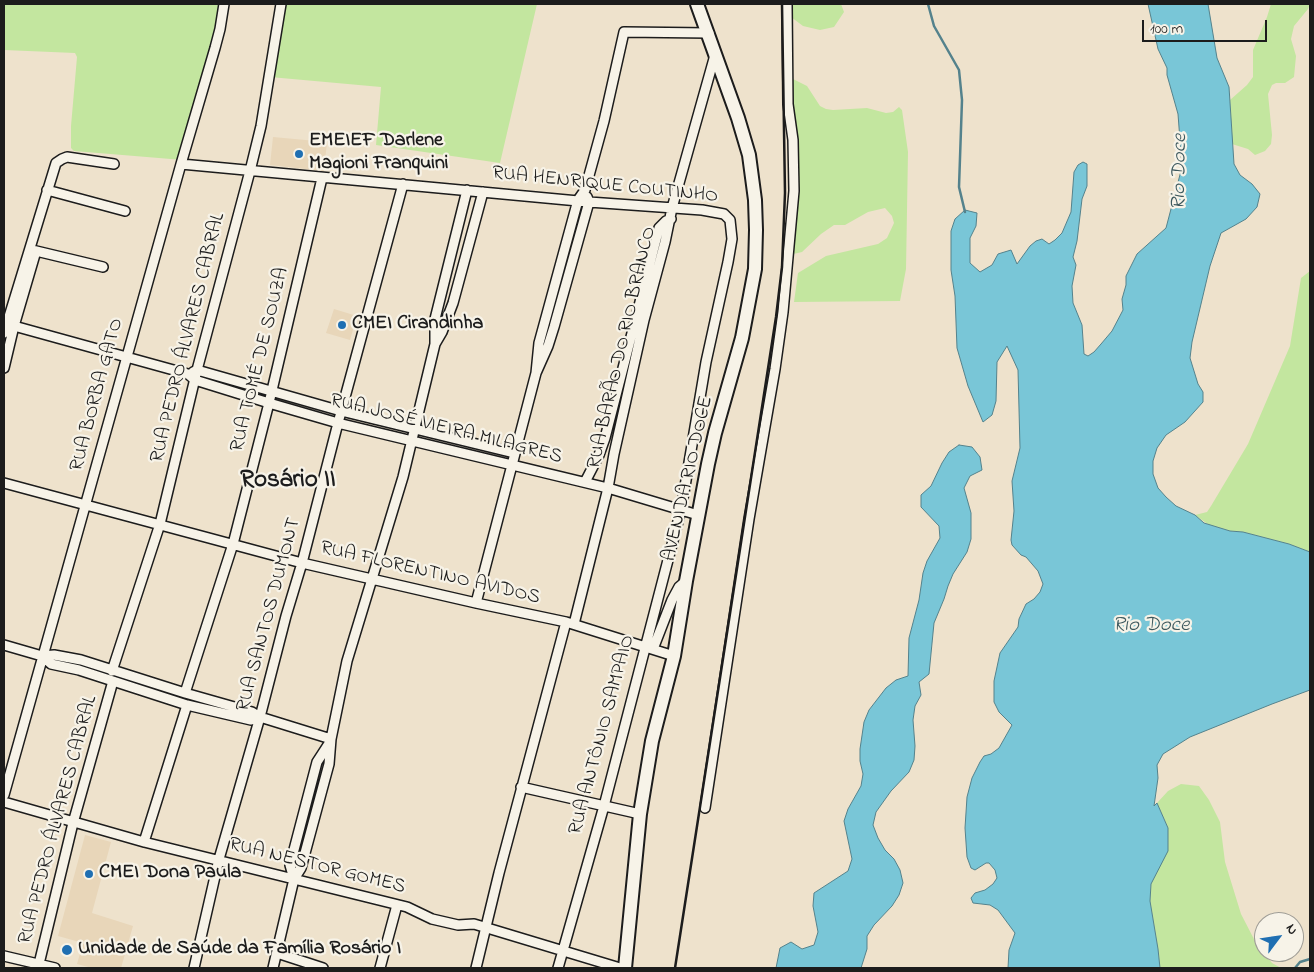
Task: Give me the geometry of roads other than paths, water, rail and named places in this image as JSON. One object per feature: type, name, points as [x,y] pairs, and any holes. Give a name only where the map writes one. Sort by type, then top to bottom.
[{"type":"street","name":"RUA BORBA GATO","points":[[4,794],[180,164],[220,29],[224,4]]},
{"type":"street","name":"AVENIDA RIO DOCE","points":[[625,968],[640,814],[652,741],[674,656],[698,515],[715,433],[742,338],[755,259],[755,200],[749,155],[716,52],[697,4]]},
{"type":"street","points":[[705,808],[747,528],[775,370],[783,312],[794,191],[793,140],[788,104],[787,4]]},
{"type":"street","name":"RUA PEDRO ÁLVARES CABRAL","points":[[112,671],[160,524],[194,375],[262,126],[280,7]]},
{"type":"street","points":[[536,373],[539,343],[578,200],[585,190],[604,121],[624,32],[709,33]]},
{"type":"street","name":"RUA BARÃO DO RIO BRANCO","points":[[521,787],[608,488],[644,320],[671,219],[672,208],[716,52]]},
{"type":"street","points":[[4,368],[7,326],[33,250],[53,169],[58,160],[67,158],[114,164]]},
{"type":"street","name":"RUA HENRIQUE COUTINHO","points":[[180,164],[250,172],[403,184],[724,214],[732,223],[732,239],[706,362],[681,510]]},
{"type":"street","name":"RUA TOMÉ DE SOUZA","points":[[185,693],[233,544],[272,392],[322,178]]},
{"type":"street","name":"RUA SANTOS DUMONT","points":[[194,968],[220,859],[302,563],[403,184]]},
{"type":"street","points":[[47,190],[125,211]]},
{"type":"street","points":[[273,968],[294,879],[290,865],[317,762],[331,740],[347,661],[391,522],[435,344],[435,319],[467,190]]},
{"type":"street","points":[[476,603],[536,373],[554,327],[589,202],[585,190]]},
{"type":"street","points":[[435,344],[454,303],[483,192]]},
{"type":"street","points":[[585,482],[599,455],[605,438],[659,228],[664,222],[671,219]]},
{"type":"street","points":[[33,250],[103,267]]},
{"type":"street","name":"RUA JOSÉ VIEIRA MILAGRES","points":[[7,326],[194,375],[269,404],[338,423],[585,482],[698,515]]},
{"type":"street","points":[[194,375],[272,392],[341,412],[514,453]]},
{"type":"street","name":"RUA FLORENTINO AVIDOS","points":[[4,483],[302,563],[570,623],[674,656]]},
{"type":"street","name":"RUA ANTÔNIO SAMPAIO","points":[[558,968],[649,648],[681,510]]},
{"type":"street","points":[[649,648],[679,587],[686,581]]},
{"type":"street","points":[[4,645],[42,656],[54,655],[81,660],[112,671],[252,712],[260,717],[331,740]]},
{"type":"street","points":[[42,656],[51,664],[79,670],[187,705],[251,720],[260,717]]},
{"type":"street","name":"RUA PEDRO ÁLVARES CABRAL","points":[[38,966],[73,823],[114,681]]},
{"type":"street","points":[[144,842],[187,705]]},
{"type":"street","points":[[476,968],[521,787],[640,814]]},
{"type":"street","name":"RUA NESTOR GOMES","points":[[4,802],[144,842],[220,859],[397,905],[415,910],[432,919],[458,925],[474,924],[620,968]]},
{"type":"street","points":[[380,968],[397,905]]},
{"type":"street","points":[[276,953],[323,968]]},
{"type":"street","points":[[4,956],[38,966],[55,968]]},
{"type":"water","name":"Rio Doce","points":[[1148,4],[1208,4],[1217,58],[1229,87],[1234,164],[1240,175],[1252,184],[1260,194],[1257,207],[1246,219],[1221,233],[1210,266],[1190,358],[1198,384],[1203,392],[1203,402],[1185,422],[1166,435],[1157,448],[1153,461],[1153,474],[1158,488],[1166,497],[1176,506],[1195,515],[1204,523],[1230,531],[1243,532],[1289,544],[1310,552],[1310,690],[1190,737],[1163,754],[1157,765],[1158,778],[1154,806],[1157,803],[1168,828],[1168,851],[1151,884],[1150,901],[1160,968],[1008,968],[1009,950],[1015,933],[998,910],[990,905],[973,903],[971,898],[975,893],[985,890],[993,884],[997,878],[995,870],[989,863],[975,870],[971,868],[967,857],[965,828],[967,797],[972,778],[980,762],[984,756],[991,754],[999,748],[1012,725],[999,712],[994,702],[994,681],[1000,653],[1018,627],[1019,619],[1026,604],[1040,592],[1043,584],[1038,571],[1012,545],[1011,540],[1014,511],[1012,481],[1020,448],[1018,370],[1007,346],[997,362],[996,401],[992,415],[983,422],[968,386],[957,348],[955,296],[951,270],[951,231],[955,219],[965,210],[977,213],[976,226],[970,238],[970,263],[980,272],[992,265],[998,254],[1011,250],[1017,264],[1036,241],[1042,239],[1049,244],[1062,233],[1071,212],[1074,172],[1078,165],[1083,162],[1087,164],[1087,186],[1082,199],[1073,257],[1076,265],[1072,286],[1073,303],[1082,325],[1084,354],[1088,356],[1101,344],[1112,331],[1123,310],[1122,299],[1126,285],[1126,276],[1137,254],[1166,228],[1182,167],[1178,114],[1167,75],[1167,68],[1158,49]]},
{"type":"water","points":[[959,445],[972,447],[980,457],[982,470],[970,476],[964,488],[971,513],[971,539],[967,552],[953,574],[934,623],[929,674],[919,682],[921,695],[915,706],[913,720],[914,760],[909,772],[891,791],[876,812],[873,825],[885,850],[894,859],[900,870],[903,883],[899,895],[867,936],[867,949],[861,968],[776,968],[780,948],[791,942],[802,949],[814,945],[818,932],[813,906],[814,893],[848,871],[852,859],[844,821],[848,809],[861,786],[863,774],[860,749],[864,722],[869,710],[886,688],[896,680],[908,676],[909,638],[919,600],[923,573],[927,561],[940,538],[939,526],[921,507],[921,495],[931,486],[949,452]]},
{"type":"waterway","points":[[928,4],[934,26],[959,70],[962,100],[959,187],[965,212]]},
{"type":"waterway","points":[[1295,968],[1300,962],[1310,959]]},
{"type":"railway","points":[[675,968],[776,317],[782,267],[785,193],[782,4]]},
{"type":"place","name":"EMEIEF Darlene Magioni Franquini","points":[[299,154]]},
{"type":"place","name":"CMEI Cirandinha","points":[[342,325]]},
{"type":"place","name":"CMEI Dona Paula","points":[[89,874]]},
{"type":"place","name":"Unidade de Saúde da Família Rosário I","points":[[67,950]]},
{"type":"district","name":"Rosário II","points":[[288,482]]}]
